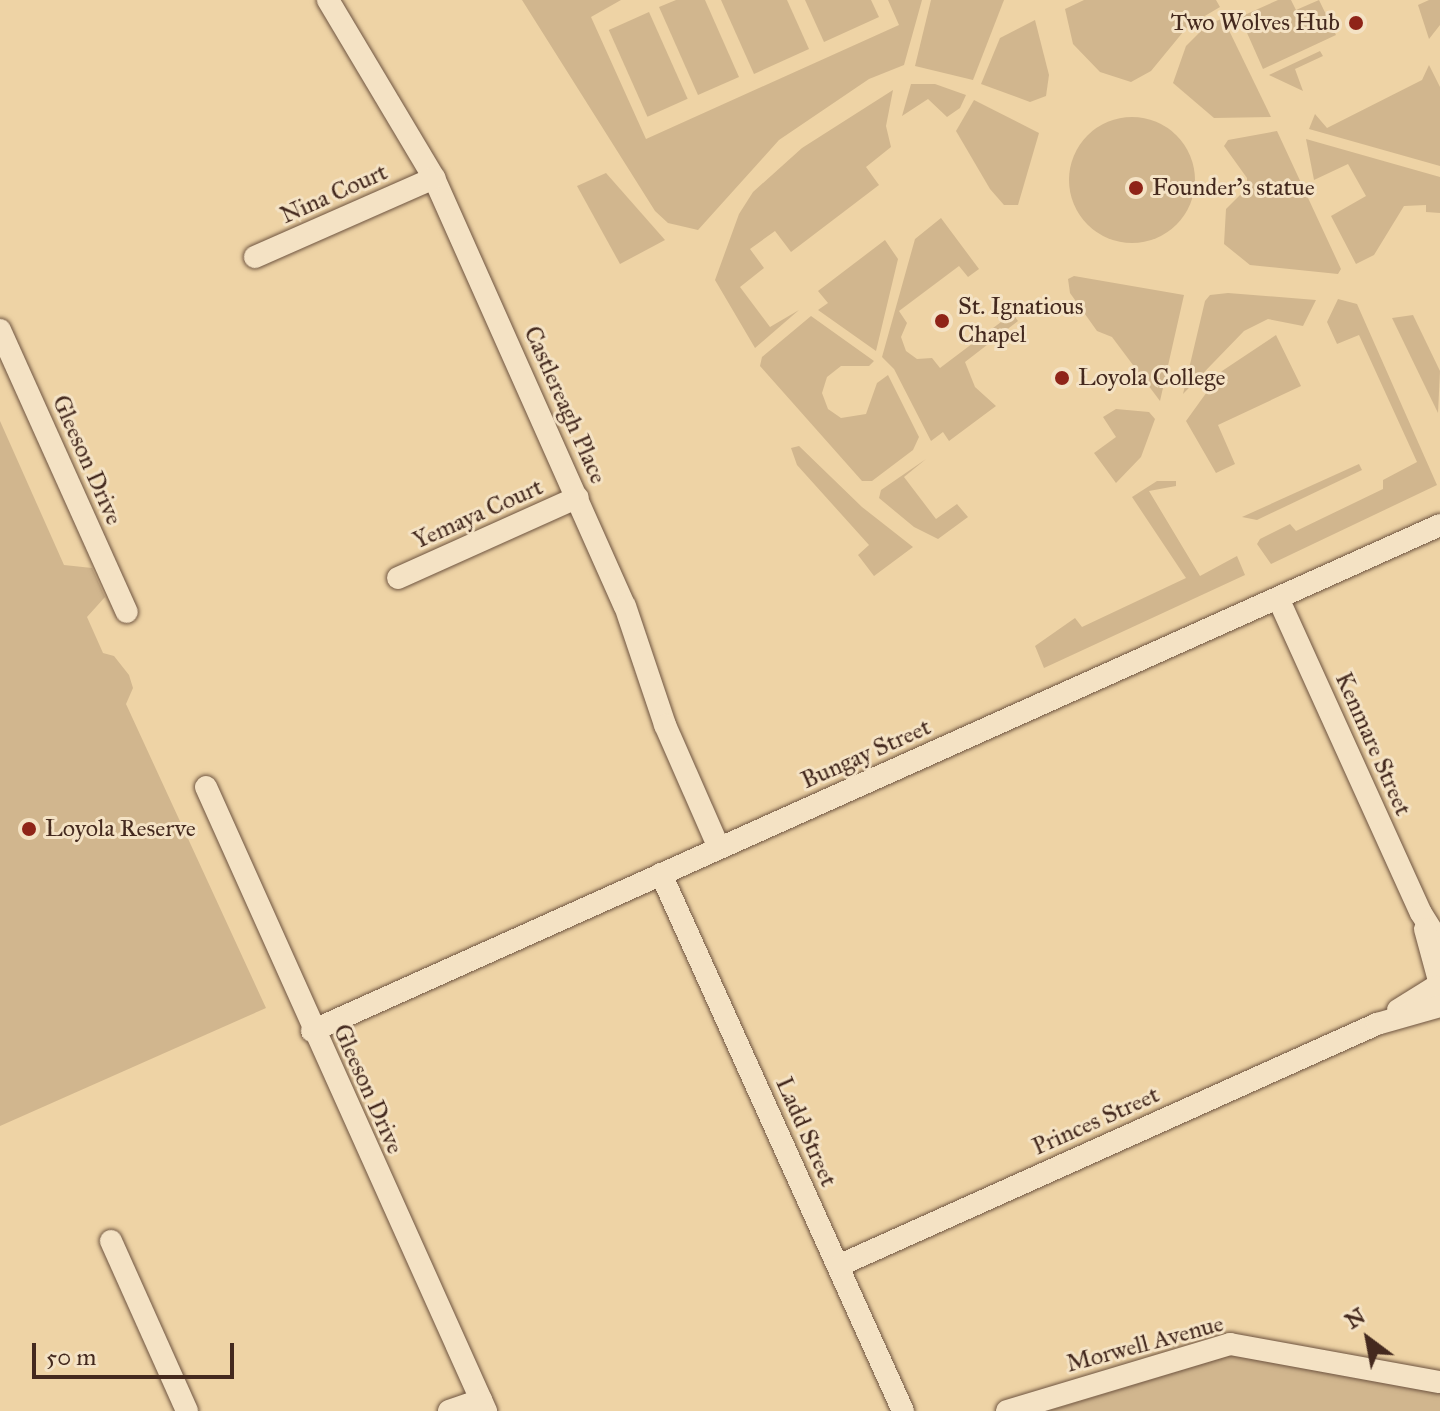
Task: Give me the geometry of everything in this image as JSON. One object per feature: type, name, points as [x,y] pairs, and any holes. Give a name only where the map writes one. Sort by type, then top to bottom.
[{"type":"street","name":"Castlereagh Place","points":[[328,0],[434,178],[638,638],[665,725],[719,848]]},
{"type":"street","name":"Nina Court","points":[[255,257],[434,178]]},
{"type":"street","name":"Gleeson Drive","points":[[0,330],[127,612]]},
{"type":"street","name":"Yemaya Court","points":[[398,578],[578,497]]},
{"type":"street","name":"Bungay Street","points":[[312,1031],[1440,525]]},
{"type":"street","name":"Kenmare Street","points":[[1278,598],[1421,913],[1440,943]]},
{"type":"street","name":"Gleeson Drive","points":[[206,787],[312,1031],[484,1406]]},
{"type":"street","name":"Ladd Street","points":[[661,874],[903,1411]]},
{"type":"street","name":"Kenmare Street","points":[[1421,913],[1439,990]]},
{"type":"street","name":"Princes Street","points":[[838,1266],[1377,1024],[1439,990]]},
{"type":"street","points":[[111,1241],[187,1411]]},
{"type":"street","name":"Morwell Avenue","points":[[1007,1411],[1230,1344],[1440,1382]]},
{"type":"street","points":[[449,1411],[484,1406]]},
{"type":"shaded area","points":[[522,0],[621,0],[591,17],[646,139],[899,25],[888,0],[922,0],[904,65],[869,79],[779,140],[698,230],[668,223],[655,211]]},
{"type":"shaded area","points":[[676,0],[705,0],[739,77],[698,95],[659,7]]},
{"type":"shaded area","points":[[721,0],[787,0],[809,49],[754,74]]},
{"type":"shaded area","points":[[805,0],[871,0],[879,17],[824,42]]},
{"type":"shaded area","points":[[931,0],[1004,0],[973,80],[915,66]]},
{"type":"shaded area","points":[[1084,0],[1216,0],[1220,7],[1188,26],[1151,71],[1131,82],[1100,72],[1073,44],[1065,9]]},
{"type":"shaded area","points":[[1278,0],[1291,0],[1296,10],[1319,0],[1336,35],[1263,69],[1240,17]]},
{"type":"shaded area","points":[[1429,0],[1440,0],[1440,25],[1429,39],[1418,5]]},
{"type":"shaded area","points":[[649,12],[688,99],[647,117],[609,30]]},
{"type":"shaded area","points":[[1223,18],[1271,117],[1214,118],[1173,83],[1186,46],[1206,26]]},
{"type":"shaded area","points":[[1035,20],[1049,75],[1046,96],[1030,102],[981,84],[1000,38]]},
{"type":"shaded area","points":[[1320,51],[1323,56],[1295,69],[1303,91],[1269,75]]},
{"type":"shaded area","points":[[1429,65],[1440,87],[1440,166],[1309,129],[1315,114],[1327,128],[1422,80]]},
{"type":"shaded area","points":[[911,84],[935,84],[966,95],[960,108],[947,117],[928,99],[902,116]]},
{"type":"shaded area","points":[[893,90],[886,126],[891,147],[866,167],[879,185],[791,252],[775,231],[750,249],[764,268],[740,287],[770,327],[799,310],[755,348],[715,280],[739,214],[753,192],[802,148]]},
{"type":"shaded area","points":[[974,100],[1039,133],[1018,205],[1004,205],[990,189],[956,131]]},
{"type":"shaded area","points":[[1132,117],[1156,122],[1177,135],[1190,156],[1195,180],[1190,204],[1177,225],[1156,238],[1132,243],[1108,238],[1087,225],[1074,204],[1069,180],[1074,156],[1087,135],[1108,122]]},
{"type":"shaded area","points":[[1277,131],[1341,269],[1338,274],[1250,265],[1224,244],[1226,209],[1247,188],[1247,178],[1224,146],[1228,140]]},
{"type":"shaded area","points":[[1306,139],[1440,177],[1440,213],[1426,212],[1426,205],[1404,206],[1374,255],[1356,264],[1331,216],[1366,196],[1348,164],[1314,180]]},
{"type":"shaded area","points":[[606,173],[665,240],[620,264],[577,186]]},
{"type":"shaded area","points":[[941,218],[979,269],[968,277],[959,266],[899,311],[907,323],[901,337],[906,351],[917,359],[932,358],[940,368],[1001,322],[993,312],[1005,303],[1018,321],[965,362],[975,387],[996,406],[949,441],[943,432],[931,441],[894,369],[882,357],[915,239]]},
{"type":"shaded area","points":[[885,240],[898,259],[876,351],[818,310],[828,303],[818,291]]},
{"type":"shaded area","points":[[1074,276],[1184,295],[1160,401],[1112,337],[1097,331],[1070,293],[1068,279]]},
{"type":"shaded area","points":[[1228,293],[1316,300],[1303,326],[1268,319],[1244,331],[1183,394],[1205,301],[1210,295]]},
{"type":"shaded area","points":[[1338,299],[1357,304],[1437,485],[1271,564],[1257,544],[1260,539],[1290,524],[1296,531],[1383,489],[1383,480],[1417,462],[1359,335],[1337,344],[1327,322]]},
{"type":"shaded area","points":[[1413,315],[1440,371],[1438,413],[1392,318]]},
{"type":"shaded area","points":[[811,316],[874,361],[869,366],[841,366],[827,377],[822,393],[828,409],[841,418],[866,414],[877,383],[888,375],[919,437],[913,450],[872,481],[862,481],[760,366],[762,357]]},
{"type":"shaded area","points":[[1276,335],[1301,386],[1218,425],[1235,464],[1216,473],[1186,421],[1222,371]]},
{"type":"shaded area","points":[[1116,409],[1149,412],[1155,419],[1141,457],[1116,483],[1094,453],[1116,437],[1103,417]]},
{"type":"shaded area","name":"Loyola Reserve","points":[[0,421],[64,565],[92,568],[105,597],[87,617],[103,653],[114,656],[129,675],[133,688],[126,704],[266,1008],[0,1126]]},
{"type":"shaded area","points":[[799,446],[862,507],[913,547],[874,576],[858,555],[869,545],[797,465],[791,448]]},
{"type":"shaded area","points":[[926,459],[904,477],[936,519],[957,504],[968,517],[938,539],[914,527],[879,498],[881,490]]},
{"type":"shaded area","points":[[1359,464],[1362,470],[1257,520],[1242,517]]},
{"type":"shaded area","points":[[1157,481],[1176,481],[1176,486],[1149,491],[1200,576],[1237,556],[1245,575],[1044,668],[1035,646],[1075,618],[1082,627],[1186,578],[1132,497]]},
{"type":"shaded area","points":[[1235,1354],[1440,1392],[1440,1411],[1048,1411]]},
{"type":"place","name":"Two Wolves Hub","points":[[1356,23]]},
{"type":"place","name":"Founder's statue","points":[[1136,188]]},
{"type":"place","name":"St. Ignatious Chapel","points":[[942,321]]},
{"type":"place","name":"Loyola College","points":[[1062,378]]},
{"type":"place","name":"Loyola Reserve","points":[[29,829]]}]
